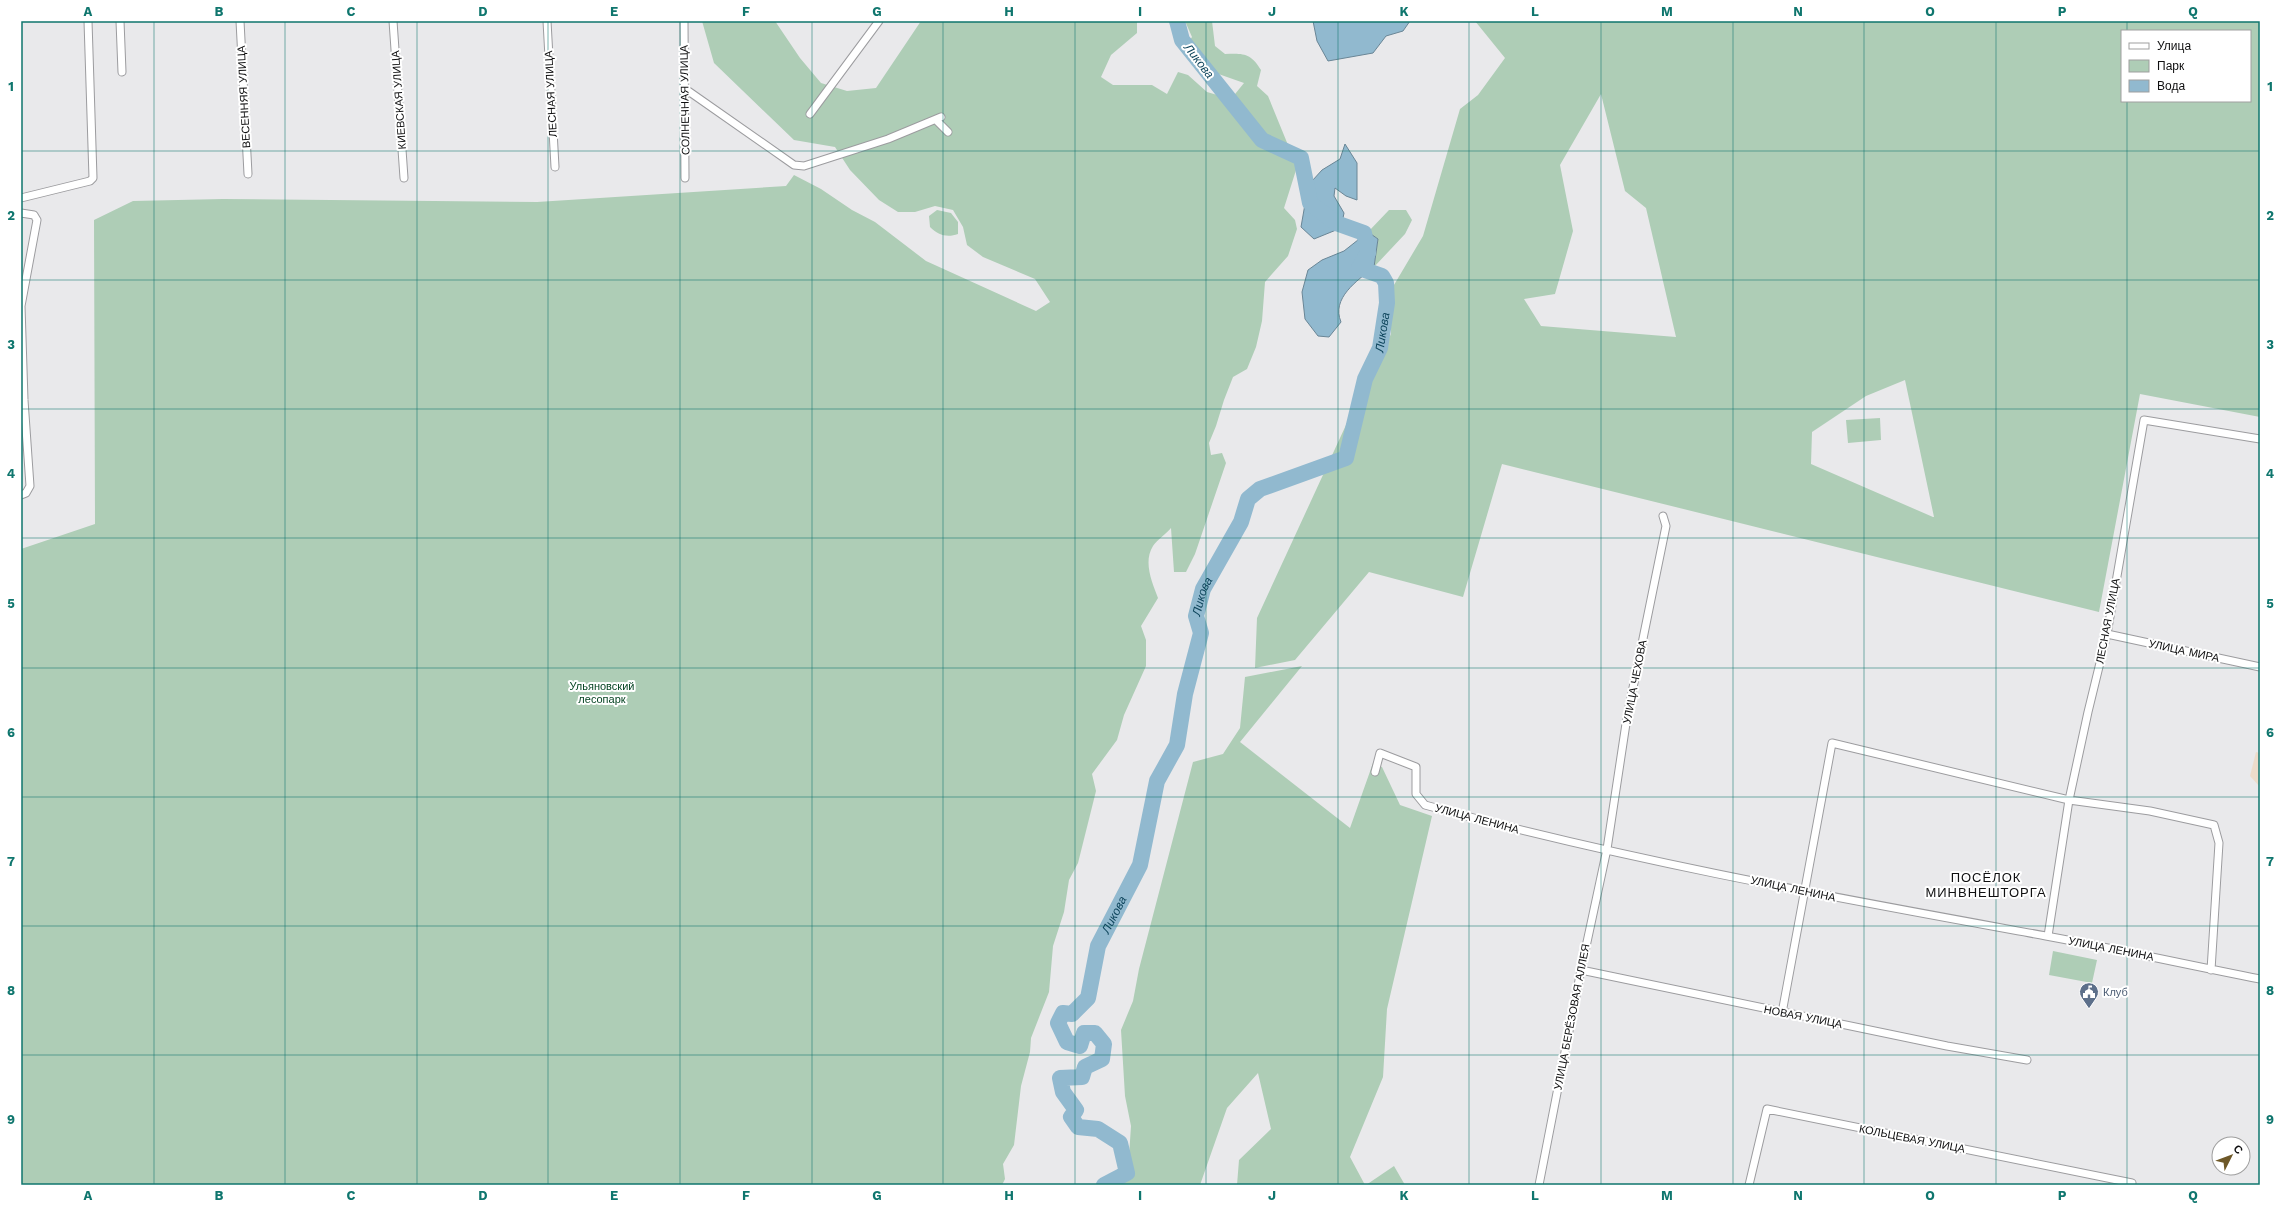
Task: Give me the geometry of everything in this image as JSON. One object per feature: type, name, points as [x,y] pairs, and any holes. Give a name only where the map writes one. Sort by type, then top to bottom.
[{"type":"street","points":[[21,198],[90,181],[93,178],[88,21]]},
{"type":"street","points":[[120,21],[122,72]]},
{"type":"street","name":"ВЕСЕННЯЯ УЛИЦА","points":[[240,21],[248,174]]},
{"type":"street","name":"КИЕВСКАЯ УЛИЦА","points":[[393,21],[404,178]]},
{"type":"street","name":"ЛЕСНАЯ УЛИЦА","points":[[547,21],[555,167]]},
{"type":"street","name":"СОЛНЕЧНАЯ УЛИЦА","points":[[684,21],[685,178]]},
{"type":"street","points":[[810,114],[879,21]]},
{"type":"street","points":[[684,88],[794,165],[804,166],[888,139],[938,118],[948,132]]},
{"type":"street","points":[[21,213],[34,215],[37,220],[21,306],[23,400],[30,486],[26,493],[21,495]]},
{"type":"street","name":"ЛЕСНАЯ УЛИЦА","points":[[2048,936],[2070,800],[2088,712],[2107,634],[2144,420],[2260,439]]},
{"type":"street","name":"УЛИЦА ЧЕХОВА","points":[[1607,849],[1628,716],[1666,526],[1663,516]]},
{"type":"street","name":"УЛИЦА МИРА","points":[[2107,634],[2260,667]]},
{"type":"street","points":[[1782,1013],[1832,743],[2070,800],[2150,812],[2214,825],[2219,842],[2211,970]]},
{"type":"street","name":"УЛИЦА ЛЕНИНА","points":[[1375,772],[1380,753],[1416,767],[1416,794],[1425,805],[1515,830],[1805,892],[2048,936],[2260,979]]},
{"type":"street","name":"УЛИЦА БЕРЁЗОВАЯ АЛЛЕЯ","points":[[1540,1185],[1581,970],[1607,849]]},
{"type":"street","name":"НОВАЯ УЛИЦА","points":[[1581,970],[1782,1013],[1947,1046],[2027,1060]]},
{"type":"street","name":"КОЛЬЦЕВАЯ УЛИЦА","points":[[1749,1185],[1768,1109],[2132,1183],[2131,1185]]},
{"type":"shaded area","points":[[2256,752],[2260,753],[2260,787],[2250,776]]},
{"type":"green space","name":"Ульяновский лесопарк","points":[[702,21],[775,21],[800,58],[821,83],[847,91],[876,88],[921,21],[1137,21],[1137,33],[1111,55],[1101,77],[1113,85],[1152,85],[1167,94],[1178,72],[1188,75],[1207,92],[1231,99],[1244,83],[1210,71],[1182,51],[1192,37],[1185,21],[1212,21],[1215,46],[1225,54],[1242,54],[1250,57],[1261,70],[1257,86],[1268,96],[1297,167],[1284,208],[1295,220],[1297,229],[1288,256],[1265,282],[1262,321],[1256,347],[1247,369],[1233,377],[1209,443],[1211,455],[1222,453],[1226,463],[1195,554],[1186,572],[1174,572],[1171,528],[1153,546],[1150,552],[1150,572],[1158,598],[1141,626],[1146,640],[1146,666],[1124,715],[1117,740],[1092,774],[1096,791],[1078,863],[1069,880],[1064,912],[1053,946],[1049,992],[1031,1038],[1030,1052],[1021,1086],[1014,1145],[1003,1164],[1005,1179],[1002,1185],[21,1185],[21,549],[95,524],[94,220],[133,201],[223,199],[537,202],[786,186],[794,175],[821,189],[852,210],[875,222],[926,261],[1036,311],[1050,302],[1035,279],[983,257],[967,245],[963,227],[953,210],[935,206],[915,212],[898,212],[879,200],[850,170],[835,147],[794,140],[714,63]]},
{"type":"green space","points":[[1475,21],[2260,21],[2260,417],[2140,394],[2099,612],[1502,464],[1463,597],[1369,572],[1295,660],[1255,668],[1257,618],[1346,425],[1391,334],[1391,290],[1423,236],[1460,109],[1478,95],[1505,58]],"holes":[[[1601,94],[1625,191],[1646,208],[1676,337],[1541,326],[1524,299],[1555,294],[1573,231],[1560,165]],[[1905,380],[1934,517],[1811,464],[1812,432],[1866,396]]]},
{"type":"green space","points":[[937,210],[951,213],[958,222],[958,234],[950,236],[943,235],[930,227],[929,216]]},
{"type":"green space","points":[[1389,210],[1406,210],[1412,220],[1405,234],[1374,267],[1378,239],[1368,232]]},
{"type":"green space","points":[[1880,418],[1881,440],[1848,443],[1846,420]]},
{"type":"green space","points":[[1302,666],[1240,742],[1350,828],[1373,763],[1382,767],[1400,805],[1432,816],[1387,1009],[1383,1077],[1350,1157],[1365,1185],[1237,1185],[1239,1160],[1271,1129],[1258,1073],[1227,1108],[1200,1185],[1104,1185],[1129,1156],[1131,1126],[1125,1096],[1121,1030],[1133,1001],[1139,969],[1193,762],[1223,754],[1240,728],[1245,677]]},
{"type":"green space","points":[[2053,951],[2097,960],[2092,983],[2049,975]]},
{"type":"green space","points":[[1394,1166],[1405,1185],[1366,1185]]},
{"type":"water","points":[[1313,21],[1410,21],[1403,31],[1386,36],[1373,53],[1328,61],[1317,41]]},
{"type":"water","points":[[1345,144],[1357,163],[1357,200],[1346,196],[1335,188],[1334,196],[1344,213],[1341,228],[1314,239],[1301,227],[1305,204],[1303,191],[1322,170],[1340,159]]},
{"type":"water","points":[[1368,232],[1378,239],[1374,267],[1353,284],[1347,291],[1340,305],[1339,313],[1341,322],[1329,337],[1318,336],[1305,319],[1302,292],[1308,270],[1322,260],[1344,251]]},
{"type":"waterway","name":"Ликова","points":[[1104,1185],[1127,1173],[1120,1143],[1098,1129],[1078,1127],[1071,1117],[1076,1110],[1063,1092],[1060,1078],[1082,1077],[1085,1067],[1102,1059],[1104,1044],[1095,1033],[1084,1033],[1080,1046],[1067,1042],[1058,1023],[1063,1013],[1072,1014],[1088,998],[1098,946],[1140,865],[1157,781],[1177,745],[1185,694],[1201,633],[1196,616],[1203,589],[1241,522],[1248,499],[1260,489],[1346,458],[1365,379],[1380,348],[1387,303],[1386,283],[1382,276],[1359,268],[1368,253],[1364,233],[1336,223],[1310,203],[1301,158],[1262,140],[1182,40],[1177,21]]},
{"type":"place","name":"Клуб","points":[[2089,1009]]},
{"type":"district","name":"ПОСЁЛОК МИНВНЕШТОРГА","points":[[1986,884]]}]
